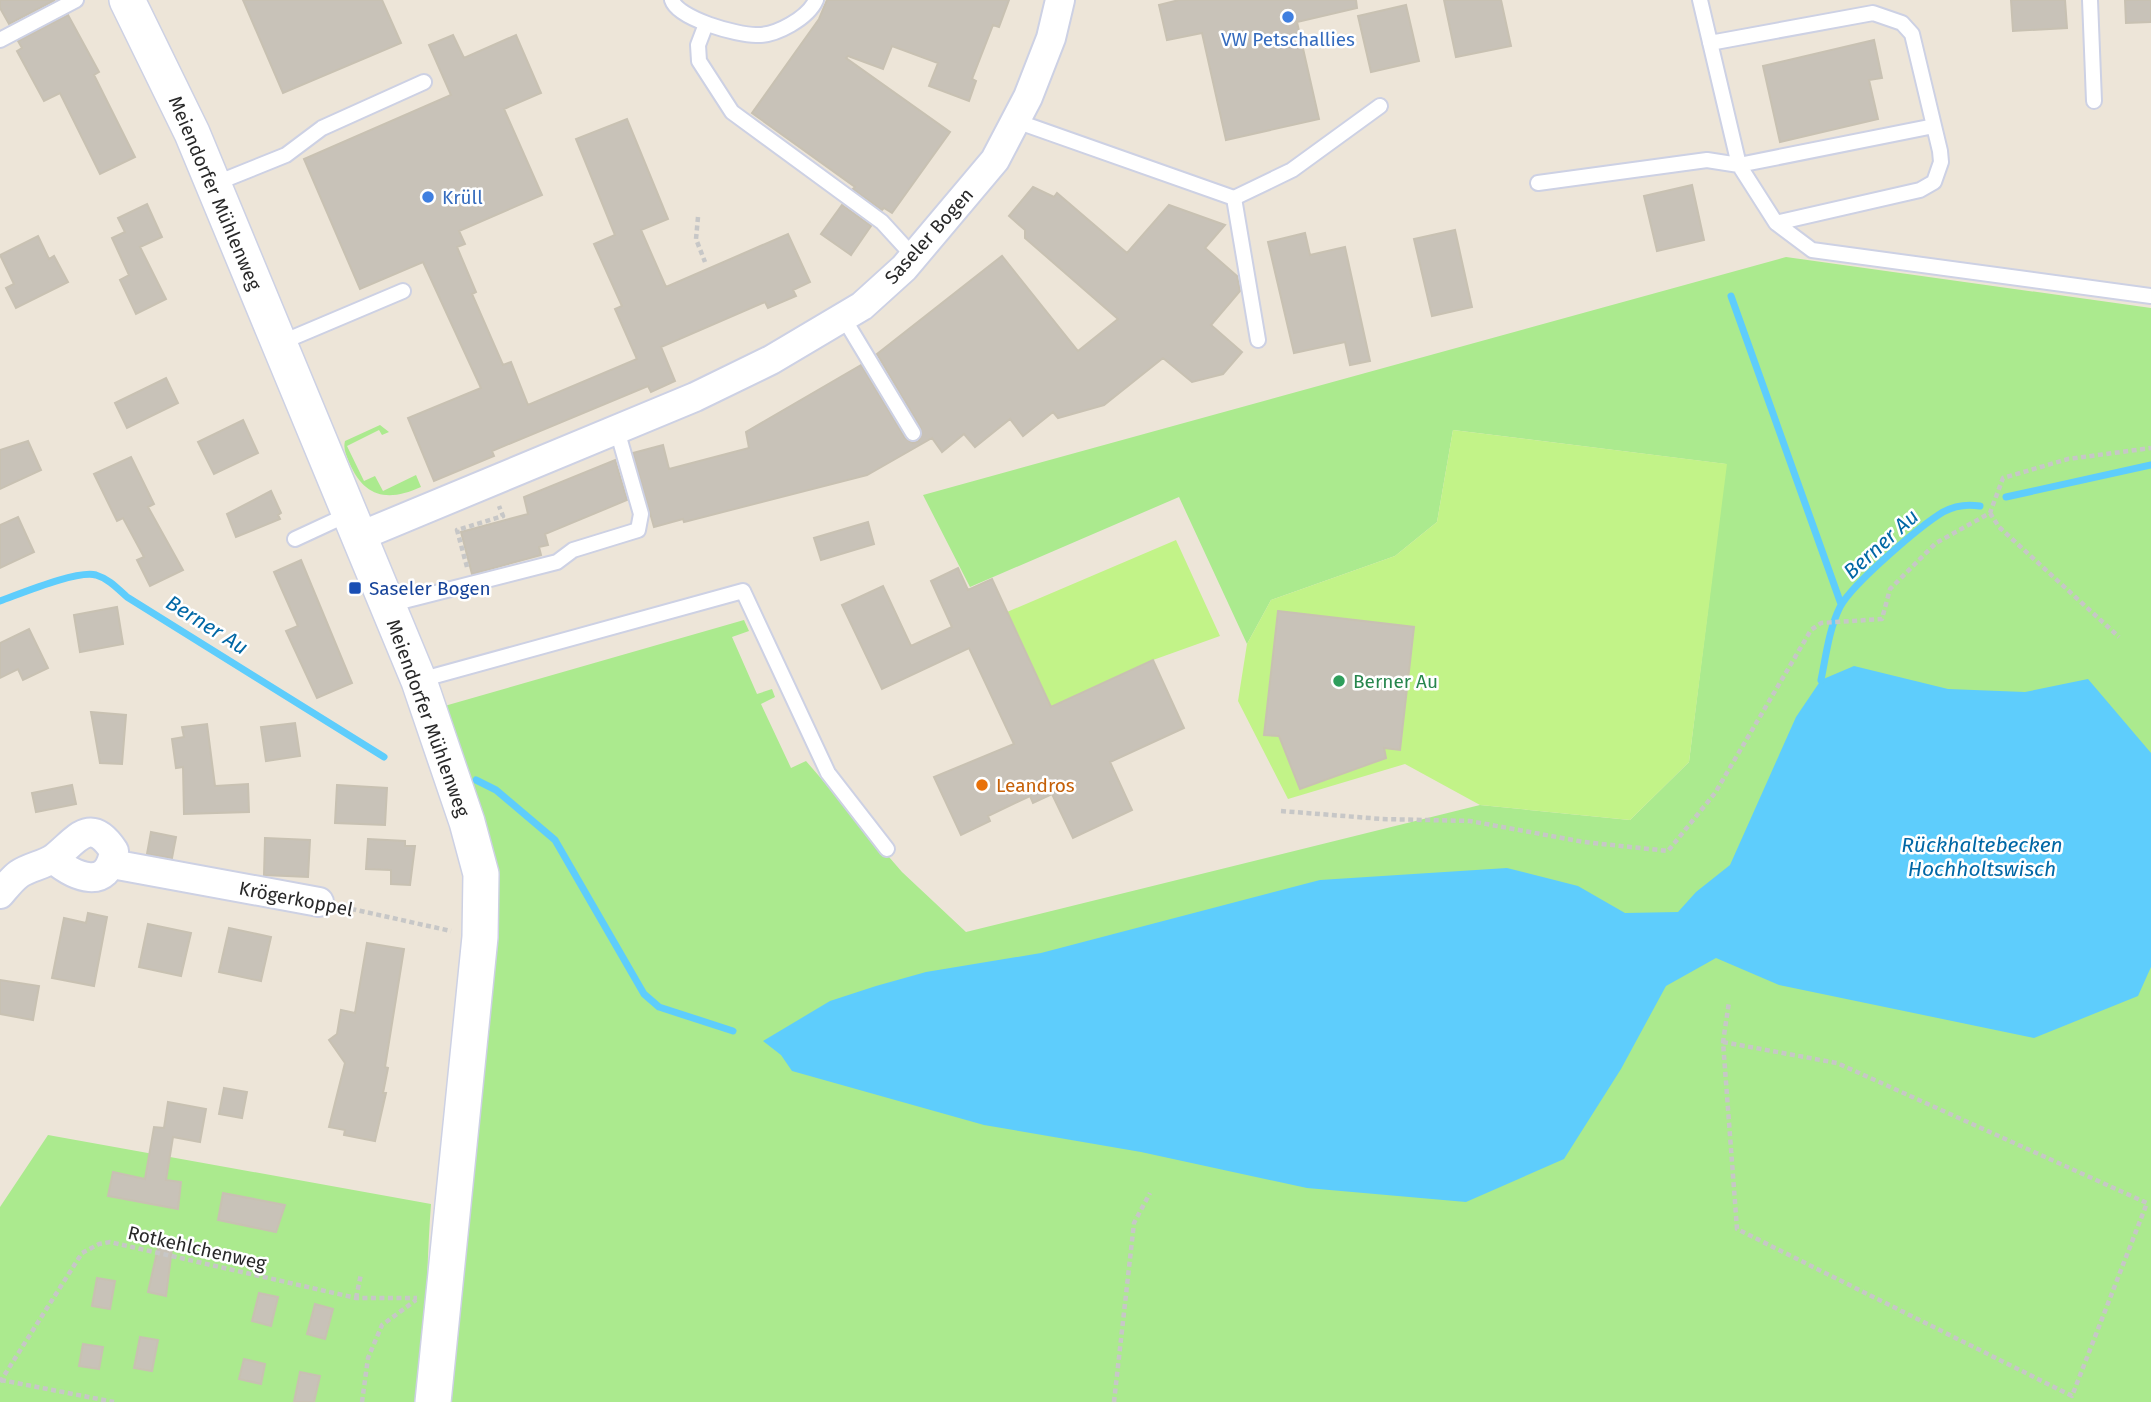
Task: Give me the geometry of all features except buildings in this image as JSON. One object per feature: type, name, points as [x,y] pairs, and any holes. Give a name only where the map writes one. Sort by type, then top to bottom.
[{"type":"street","name":"Meiendorfer Mühlenweg","points":[[127,0],[214,184],[419,681],[467,822],[481,874],[480,937],[431,1292],[433,1402]]},
{"type":"street","name":"Saseler Bogen","points":[[354,525],[491,483],[617,430],[771,360],[862,306],[914,257],[995,160],[1016,121],[1051,38],[1060,0]]},
{"type":"street","points":[[0,894],[19,874],[53,859],[75,836],[95,833],[107,839],[114,851],[112,864],[103,874],[87,878],[71,873],[53,859]]},
{"type":"street","name":"Krögerkoppel","points":[[112,864],[318,902]]},
{"type":"lane","points":[[0,40],[76,0]]},
{"type":"lane","points":[[672,0],[681,13],[706,24],[757,35],[771,33],[809,12],[816,0]]},
{"type":"lane","points":[[1700,0],[1739,165],[1776,223],[1812,250],[2151,296]]},
{"type":"lane","points":[[2090,0],[2094,101]]},
{"type":"lane","points":[[1710,43],[1858,14],[1886,15],[1902,23],[1912,34],[1941,162],[1934,182],[1920,190],[1776,223]]},
{"type":"lane","points":[[706,24],[698,45],[699,61],[732,112],[882,222],[914,257]]},
{"type":"lane","points":[[214,184],[286,155],[322,128],[424,82]]},
{"type":"lane","points":[[1016,121],[1234,198],[1292,170],[1380,106]]},
{"type":"lane","points":[[1538,183],[1707,160],[1739,165],[1934,125]]},
{"type":"lane","points":[[1234,198],[1258,340]]},
{"type":"lane","points":[[279,343],[403,291]]},
{"type":"lane","points":[[843,317],[913,433]]},
{"type":"lane","points":[[387,606],[557,562],[573,550],[638,530],[641,514],[617,430]]},
{"type":"lane","points":[[295,540],[354,525]]},
{"type":"lane","points":[[419,681],[743,591],[828,773],[887,849]]},
{"type":"path","points":[[698,217],[696,239],[705,262]]},
{"type":"path","points":[[1281,811],[1382,819],[1470,821],[1584,842],[1668,851],[1715,793],[1811,630],[1821,623],[1882,619],[1890,589],[1936,543],[1990,513],[2003,478],[2068,459],[2151,448]]},
{"type":"path","points":[[471,584],[457,530],[503,516],[491,483]]},
{"type":"path","points":[[1990,513],[1999,527],[2119,637]]},
{"type":"path","name":"Krögerkoppel","points":[[318,902],[480,937]]},
{"type":"path","points":[[1729,1002],[1723,1042],[1737,1229],[2072,1396],[2076,1402]]},
{"type":"path","points":[[1723,1042],[1838,1063],[2147,1203],[2072,1396]]},
{"type":"path","points":[[1114,1402],[1134,1223],[1150,1193]]},
{"type":"path","name":"Rotkehlchenweg","points":[[1,1381],[82,1253],[99,1244],[110,1242],[356,1298],[431,1292]]},
{"type":"path","points":[[356,1298],[361,1274]]},
{"type":"path","points":[[362,1402],[368,1358],[382,1325],[431,1292]]},
{"type":"path","points":[[1,1381],[114,1402]]},
{"type":"green space","points":[[1786,257],[2151,308],[2151,1402],[444,1402],[487,1022],[441,707],[744,620],[749,631],[732,637],[757,694],[772,689],[775,697],[761,704],[791,768],[806,761],[902,872],[966,932],[1480,805],[1630,820],[1689,762],[1726,464],[1453,430],[1437,522],[1395,556],[1271,600],[1247,644],[1179,497],[970,587],[923,495]]},
{"type":"green space","points":[[380,425],[389,432],[382,435],[379,430],[347,446],[364,481],[375,476],[383,491],[416,475],[421,487],[398,494],[378,494],[370,490],[355,474],[345,452],[345,441]]},
{"type":"green space","points":[[1453,430],[1727,464],[1689,762],[1630,820],[1480,805],[1405,764],[1288,799],[1238,701],[1247,644],[1271,600],[1395,556],[1437,522]]},
{"type":"green space","points":[[1176,540],[1220,636],[1153,660],[1051,707],[1007,612]]},
{"type":"green space","points":[[48,1135],[431,1204],[419,1402],[0,1402],[0,1207]]},
{"type":"water","name":"Rückhaltebecken Hochholtswisch","points":[[1854,666],[1948,689],[2025,692],[2088,679],[2151,753],[2151,967],[2138,996],[2034,1038],[1779,985],[1716,958],[1666,986],[1621,1069],[1564,1159],[1466,1202],[1307,1188],[1141,1152],[984,1125],[792,1071],[781,1055],[763,1041],[830,1001],[876,986],[926,972],[1041,953],[1320,880],[1507,868],[1578,886],[1625,913],[1678,912],[1696,892],[1730,865],[1796,717],[1821,680]]},
{"type":"waterway","points":[[1731,296],[1841,604]]},
{"type":"waterway","name":"Berner Au","points":[[2006,497],[2151,465]]},
{"type":"waterway","name":"Berner Au","points":[[1821,680],[1836,615],[1858,584],[1932,519],[1952,508],[1980,506]]},
{"type":"waterway","name":"Berner Au","points":[[0,601],[76,576],[87,574],[101,577],[127,597],[384,757]]},
{"type":"waterway","name":"Berner Au","points":[[476,780],[496,790],[555,840],[644,994],[659,1007],[733,1031]]},
{"type":"place","name":"VW Petschallies","points":[[1288,17]]},
{"type":"place","name":"Krüll","points":[[428,197]]},
{"type":"place","name":"Saseler Bogen","points":[[355,588]]},
{"type":"place","name":"Berner Au","points":[[1339,681]]},
{"type":"place","name":"Leandros","points":[[982,785]]}]
